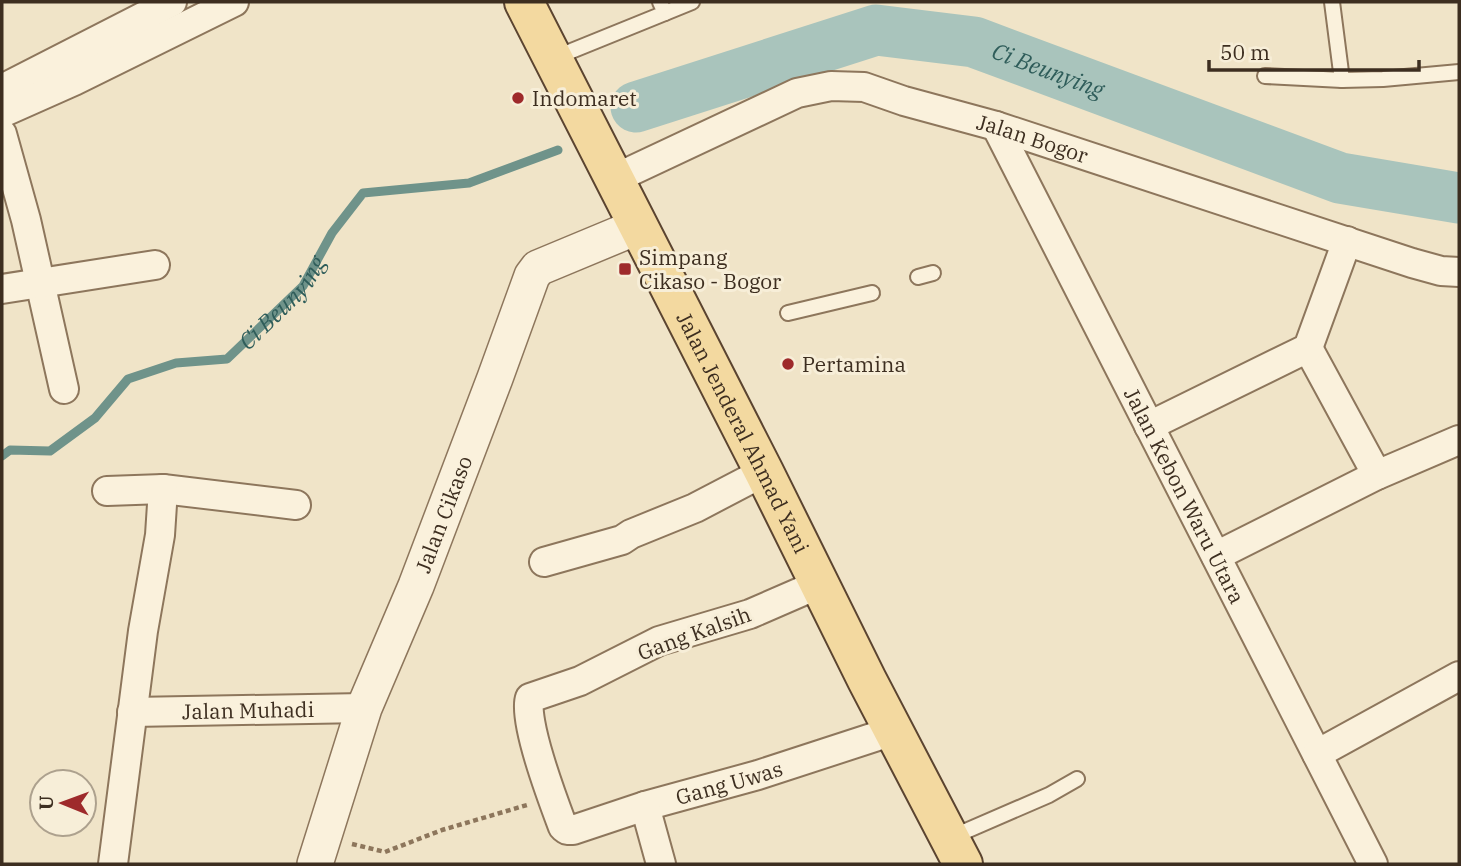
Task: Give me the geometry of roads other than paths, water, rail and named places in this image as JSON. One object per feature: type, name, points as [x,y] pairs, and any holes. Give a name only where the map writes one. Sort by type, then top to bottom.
[{"type":"main road","name":"Jalan Jenderal Ahmad Yani","points":[[524,2],[956,851]]},
{"type":"street","points":[[2,89],[172,2]]},
{"type":"street","points":[[2,113],[74,82],[234,2]]},
{"type":"street","name":"Jalan Bogor","points":[[614,179],[797,93],[831,86],[864,87],[904,101],[996,125],[1412,263],[1441,271],[1459,272]]},
{"type":"street","name":"Jalan Kebon Waru Utara","points":[[996,125],[1373,864]]},
{"type":"street","points":[[2,134],[26,220],[64,389]]},
{"type":"street","name":"Jalan Cikaso","points":[[320,850],[364,708],[421,573],[532,276],[538,268],[639,226]]},
{"type":"street","points":[[1149,426],[1308,348],[1347,241]]},
{"type":"street","points":[[2,289],[155,265]]},
{"type":"street","points":[[1308,348],[1377,475]]},
{"type":"street","points":[[1216,556],[1377,475],[1459,440]]},
{"type":"street","points":[[544,562],[621,540],[695,508],[764,472]]},
{"type":"street","points":[[107,491],[163,489],[296,505]]},
{"type":"street","points":[[113,864],[142,631],[160,535],[163,489]]},
{"type":"street","name":"Gang Kalsih","points":[[563,827],[531,730],[528,708],[530,698],[580,681],[659,641],[750,614],[819,584]]},
{"type":"street","points":[[1317,754],[1459,676]]},
{"type":"street","name":"Jalan Muhadi","points":[[132,712],[364,708]]},
{"type":"street","name":"Gang Uwas","points":[[563,827],[573,830],[645,806],[758,775],[893,731]]},
{"type":"street","points":[[645,806],[661,864]]},
{"type":"lane","points":[[553,59],[663,7],[692,2]]},
{"type":"lane","points":[[1332,2],[1342,80]]},
{"type":"lane","points":[[1265,76],[1342,80],[1459,72]]},
{"type":"lane","points":[[918,277],[933,273]]},
{"type":"lane","points":[[788,313],[872,293]]},
{"type":"lane","points":[[956,851],[1077,779]]},
{"type":"waterway","name":"Ci Beunying","points":[[636,107],[876,30],[974,42],[1340,178],[1459,198]]},
{"type":"waterway","name":"Ci Beunying","points":[[2,456],[10,450],[50,451],[95,418],[128,379],[176,363],[227,359],[303,286],[332,233],[363,193],[469,183],[558,150]]},
{"type":"place","name":"Indomaret","points":[[518,98]]},
{"type":"place","name":"Simpang Cikaso - Bogor","points":[[625,269]]},
{"type":"place","name":"Pertamina","points":[[788,364]]}]
